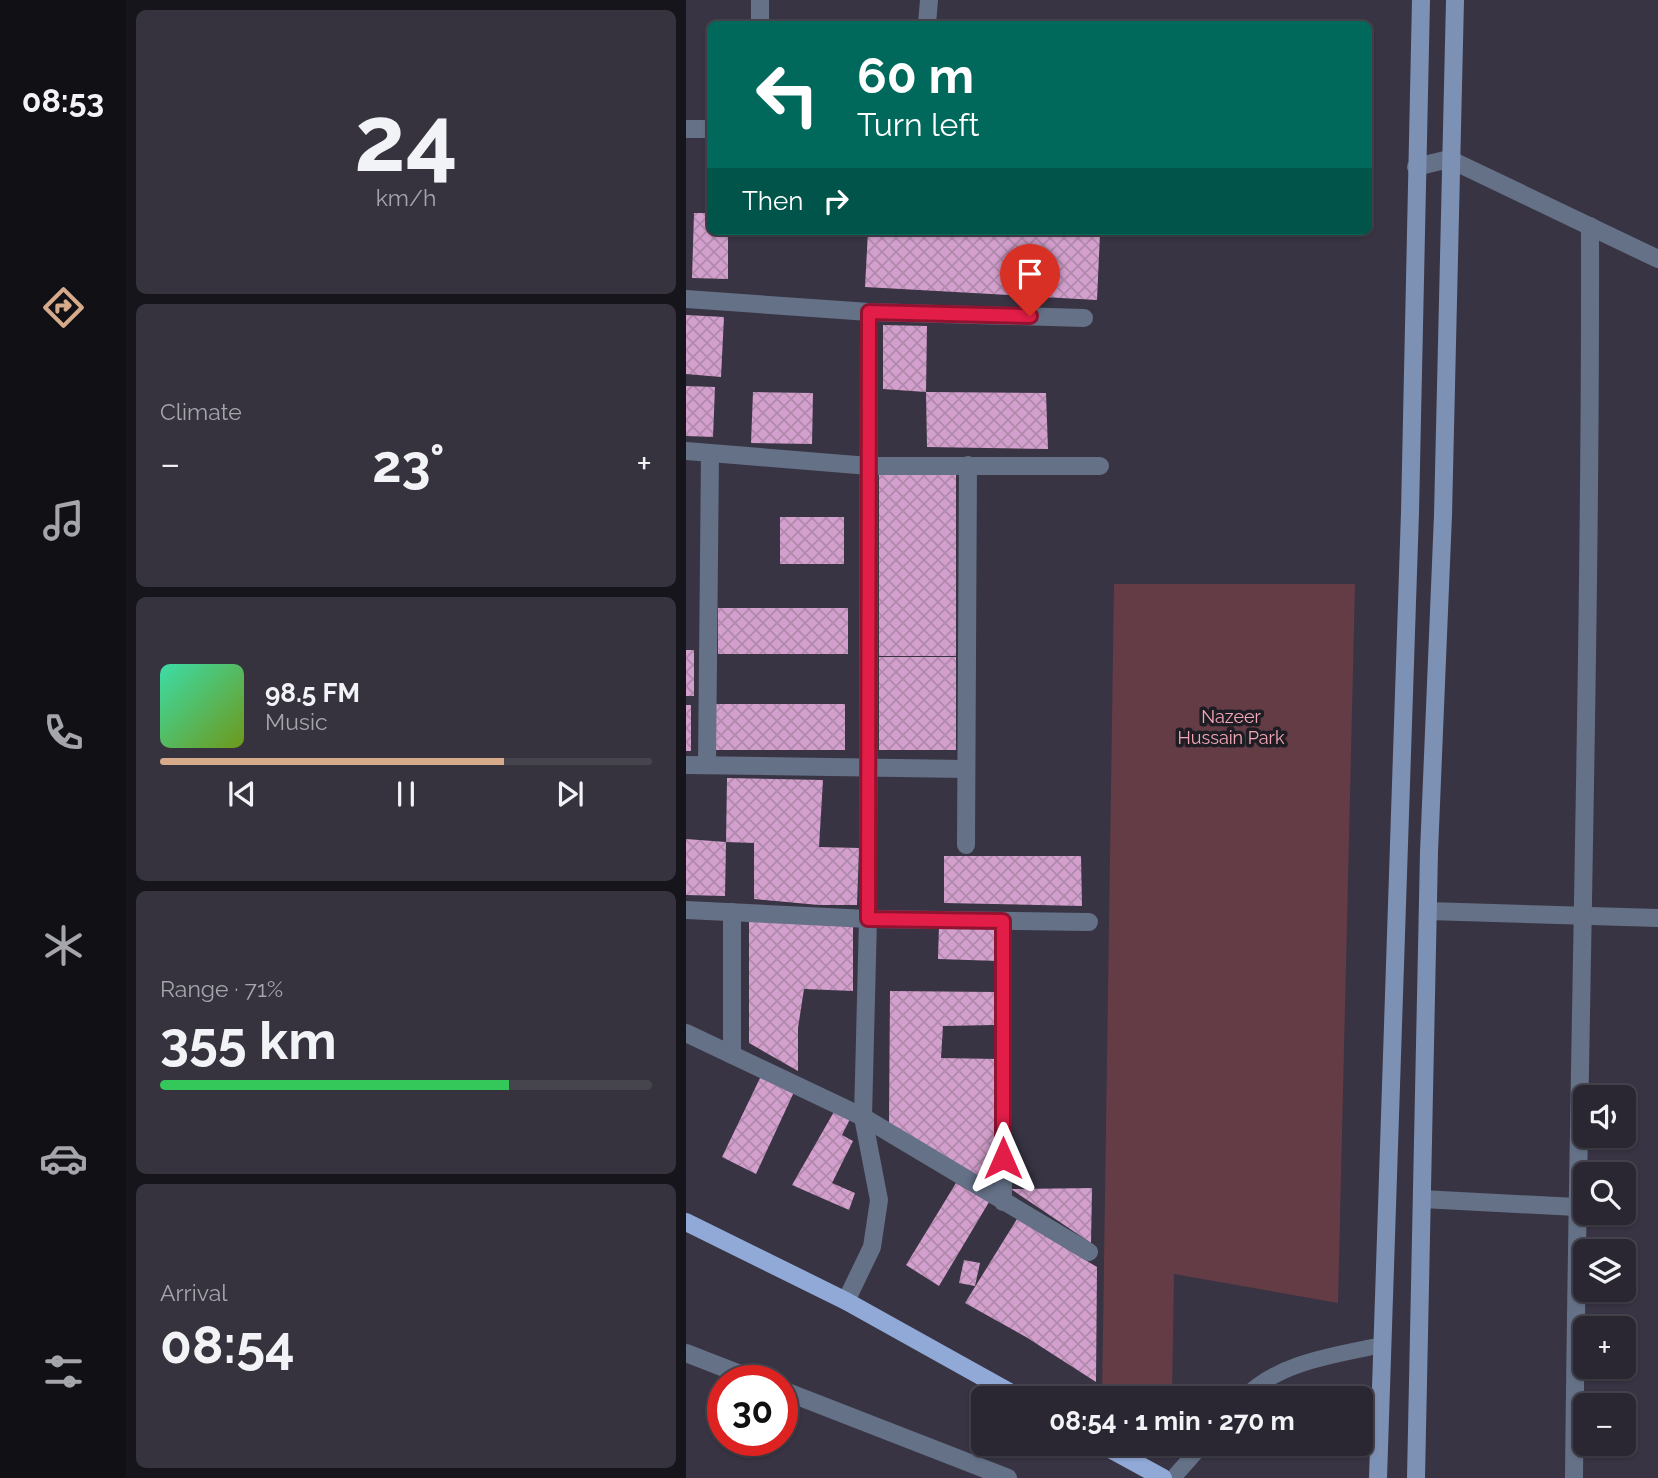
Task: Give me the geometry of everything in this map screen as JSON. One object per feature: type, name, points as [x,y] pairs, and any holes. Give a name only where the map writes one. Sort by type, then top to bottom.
[{"type":"main road","points":[[1378,1478],[1409,526],[1421,0]]},
{"type":"main road","points":[[1416,1478],[1428,911],[1443,515],[1449,159],[1455,0]]},
{"type":"main road","points":[[686,1222],[846,1301],[998,1386]]},
{"type":"main road","points":[[1122,1456],[1156,1476]]},
{"type":"street","points":[[760,0],[760,21]]},
{"type":"street","points":[[928,21],[929,0]]},
{"type":"street","points":[[686,129],[707,130]]},
{"type":"street","points":[[1416,167],[1449,159],[1658,258]]},
{"type":"street","points":[[1577,1162],[1590,552],[1590,226]]},
{"type":"street","points":[[686,299],[869,312],[1084,318]]},
{"type":"street","points":[[846,1301],[872,1247],[879,1200],[863,1117],[868,919],[869,312]]},
{"type":"street","points":[[686,451],[869,466],[1100,466]]},
{"type":"street","points":[[707,765],[710,453]]},
{"type":"street","points":[[966,845],[968,465]]},
{"type":"street","points":[[686,765],[966,769]]},
{"type":"street","points":[[686,910],[868,919],[1089,922]]},
{"type":"street","points":[[1428,911],[1658,918]]},
{"type":"street","points":[[732,912],[732,1055]]},
{"type":"street","points":[[998,1194],[1003,921]]},
{"type":"street","points":[[686,1033],[863,1117],[998,1194],[1089,1252]]},
{"type":"street","points":[[1422,1199],[1573,1207]]},
{"type":"street","points":[[1574,1478],[1576,1225]]},
{"type":"street","points":[[686,1353],[717,1365]]},
{"type":"street","points":[[798,1396],[1007,1478]]},
{"type":"lane","points":[[1255,1386],[1291,1368],[1382,1345]]},
{"type":"lane","points":[[1173,1478],[1192,1456]]},
{"type":"green space","name":"Nazeer Hussain Park","points":[[1114,584],[1355,584],[1338,1303],[1174,1274],[1172,1386],[1102,1386]]},
{"type":"building","points":[[694,213],[707,213],[707,235],[728,235],[728,279],[692,278]]},
{"type":"building","points":[[868,235],[1100,235],[1097,300],[865,287]]},
{"type":"building","points":[[686,315],[724,317],[721,377],[686,374]]},
{"type":"building","points":[[883,325],[927,326],[926,392],[883,389]]},
{"type":"building","points":[[686,386],[715,387],[713,437],[686,436]]},
{"type":"building","points":[[753,392],[813,393],[812,444],[751,443]]},
{"type":"building","points":[[926,392],[1046,393],[1048,449],[927,447]]},
{"type":"building","points":[[879,471],[956,471],[956,656],[879,656]]},
{"type":"building","points":[[780,517],[844,517],[844,564],[780,564]]},
{"type":"building","points":[[718,608],[848,608],[848,654],[718,654]]},
{"type":"building","points":[[686,650],[694,650],[694,696],[686,696]]},
{"type":"building","points":[[879,657],[956,657],[956,750],[879,750]]},
{"type":"building","points":[[716,704],[845,704],[845,750],[716,750]]},
{"type":"building","points":[[686,705],[691,705],[691,751],[686,751]]},
{"type":"building","points":[[727,778],[823,780],[819,847],[859,848],[857,905],[819,905],[754,899],[754,843],[726,842]]},
{"type":"building","points":[[686,839],[726,842],[725,896],[686,895]]},
{"type":"building","points":[[944,856],[1081,856],[1082,906],[944,903]]},
{"type":"building","points":[[749,920],[853,925],[853,991],[804,989],[798,1028],[798,1071],[749,1043]]},
{"type":"building","points":[[939,926],[998,926],[998,961],[938,959]]},
{"type":"building","points":[[890,991],[995,992],[995,1025],[943,1026],[941,1058],[998,1059],[1003,1176],[986,1185],[889,1124]]},
{"type":"building","points":[[761,1076],[794,1092],[756,1174],[722,1157]]},
{"type":"building","points":[[835,1110],[851,1117],[842,1135],[853,1141],[832,1183],[855,1193],[849,1210],[792,1185]]},
{"type":"building","points":[[956,1183],[989,1202],[939,1286],[906,1265]]},
{"type":"building","points":[[1092,1188],[1091,1243],[1011,1189]]},
{"type":"building","points":[[1017,1219],[1097,1267],[1096,1382],[1026,1337],[965,1303]]},
{"type":"building","points":[[964,1260],[980,1263],[975,1286],[959,1283]]},
{"type":"route","points":[[1003,1158],[1003,921],[868,919],[869,312],[1030,316]]}]
